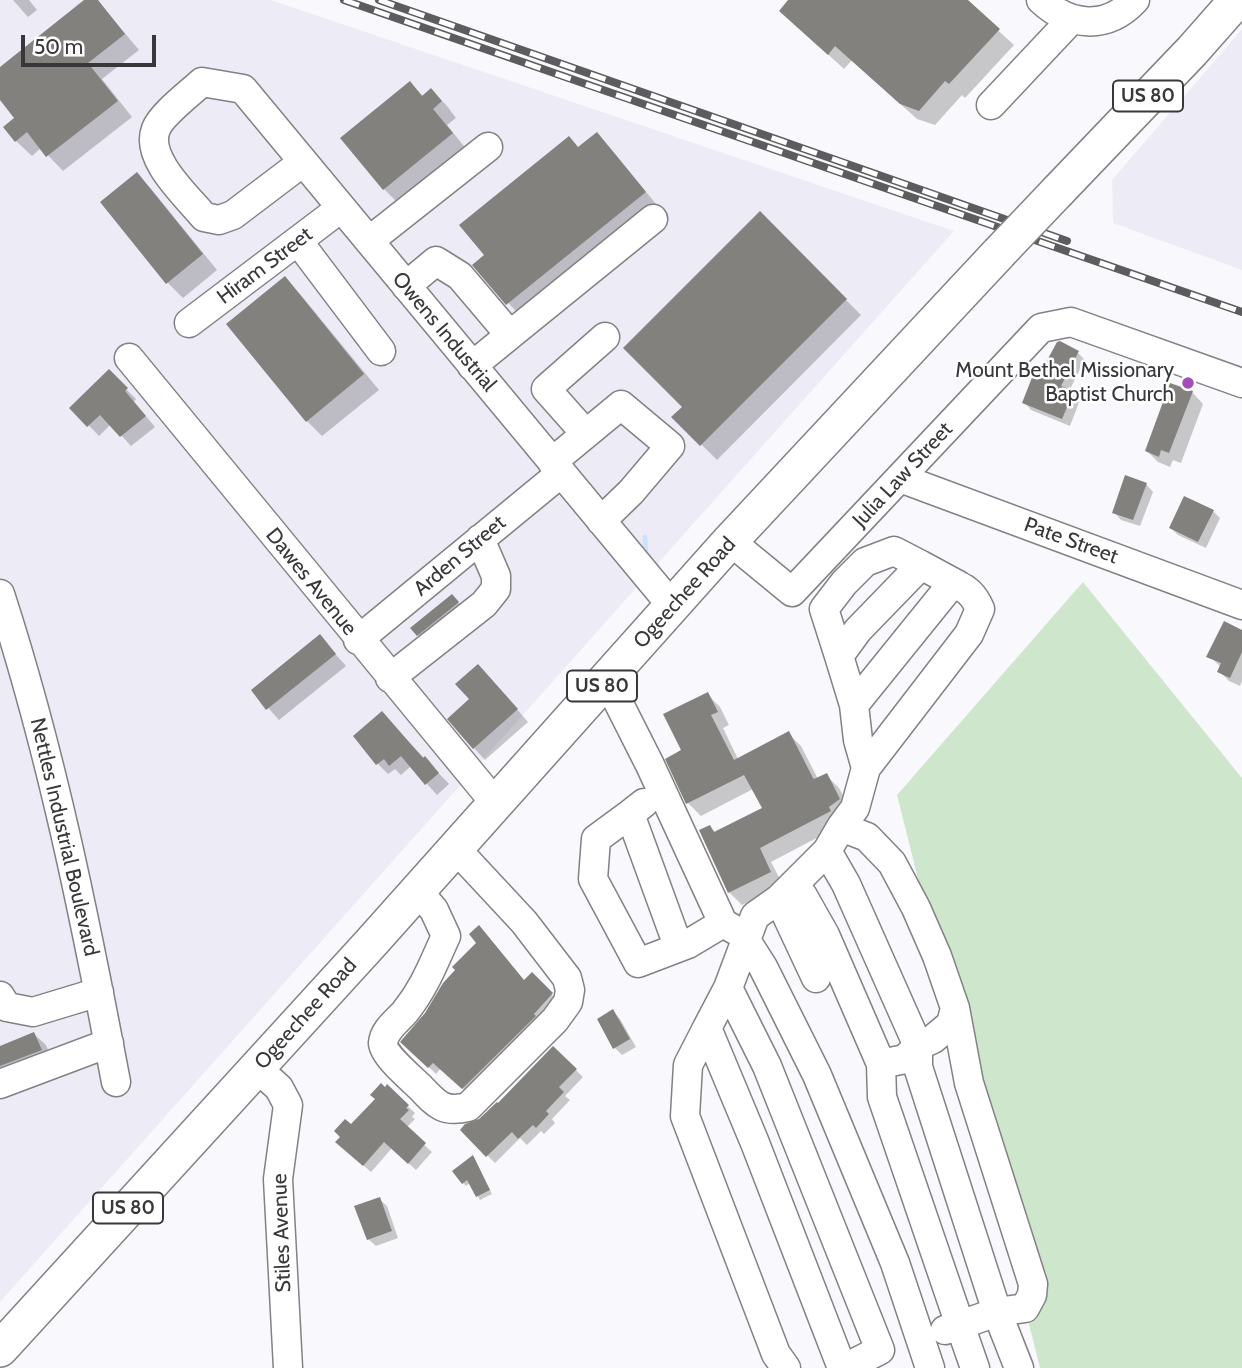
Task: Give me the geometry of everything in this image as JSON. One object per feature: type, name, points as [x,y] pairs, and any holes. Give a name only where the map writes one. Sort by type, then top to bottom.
[{"type":"main road","name":"Ogeechee Road","points":[[0,1349],[456,849],[730,541],[1237,0]]},
{"type":"street","points":[[1041,0],[1055,13],[1071,20],[1091,22],[1113,16],[1135,0]]},
{"type":"street","points":[[991,105],[1071,20]]},
{"type":"street","name":"Owens Industrial","points":[[303,162],[233,215],[219,220],[204,217],[159,162],[153,148],[156,128],[202,82],[243,89],[673,607]]},
{"type":"street","points":[[369,241],[488,147]]},
{"type":"street","name":"Hiram Street","points":[[189,323],[341,208]]},
{"type":"street","points":[[472,366],[653,219]]},
{"type":"street","points":[[298,241],[381,351]]},
{"type":"street","points":[[406,286],[436,261],[460,276],[510,335]]},
{"type":"street","name":"Julia Law Street","points":[[730,541],[792,592],[1041,328],[1071,322],[1242,383]]},
{"type":"street","points":[[586,434],[546,388],[605,337]]},
{"type":"street","name":"Dawes Avenue","points":[[129,358],[496,804]]},
{"type":"street","name":"Arden Street","points":[[359,639],[480,539],[556,467],[586,434],[621,405],[670,446],[631,492],[601,521]]},
{"type":"street","name":"Pate Street","points":[[900,478],[1242,605]]},
{"type":"street","points":[[390,678],[484,604],[496,589],[496,576],[480,539]]},
{"type":"street","points":[[786,1368],[776,1354],[685,1116],[688,1065],[728,988],[755,916],[786,892],[834,839],[855,808],[866,768],[969,634],[980,609],[975,596],[894,551],[865,562],[824,609],[854,705],[858,740],[866,768]]},
{"type":"street","points":[[839,656],[858,630],[921,565]]},
{"type":"street","points":[[854,705],[951,585],[958,585]]},
{"type":"street","name":"Nettles Industrial Boulevard","points":[[0,594],[23,665],[55,784],[116,1082]]},
{"type":"street","points":[[607,680],[723,923],[741,934],[763,967],[817,1075],[895,1264],[930,1368]]},
{"type":"street","points":[[662,791],[596,839],[593,878],[638,963],[688,944],[723,923]]},
{"type":"street","points":[[630,814],[677,943],[688,944]]},
{"type":"street","points":[[707,1028],[843,1368],[884,1359],[920,1337],[997,1312],[1025,1308],[1032,1295],[1033,1284],[969,1083],[955,1008],[927,932],[892,863],[867,837],[834,839]]},
{"type":"street","points":[[834,839],[846,884],[918,1046],[918,1067],[997,1312],[1019,1368]]},
{"type":"street","points":[[418,891],[434,910],[446,936],[426,984],[387,1031],[383,1043],[394,1062],[431,1098],[443,1108],[454,1111],[468,1107],[555,1020],[568,1002],[570,990],[567,978],[524,922],[456,849]]},
{"type":"street","points":[[786,892],[816,978]]},
{"type":"street","points":[[786,892],[803,896],[825,935],[881,1064],[881,1097],[975,1368]]},
{"type":"street","points":[[728,988],[767,1066],[884,1359]]},
{"type":"street","points":[[0,996],[7,1006],[33,1012],[99,992]]},
{"type":"street","points":[[881,1064],[905,1059],[918,1046],[933,1039],[951,1024],[955,1008]]},
{"type":"street","points":[[0,1084],[109,1043]]},
{"type":"street","name":"Stiles Avenue","points":[[257,1068],[279,1088],[288,1105],[278,1179],[288,1368]]},
{"type":"shaded area","points":[[0,0],[271,0],[954,231],[0,1302]]},
{"type":"shaded area","points":[[1242,29],[1242,270],[1113,223],[1112,180]]},
{"type":"green space","points":[[1083,582],[1242,778],[1242,1368],[1040,1368],[897,795]]},
{"type":"building","points":[[84,0],[98,0],[125,34],[88,63],[118,101],[46,157],[27,132],[15,142],[3,127],[14,118],[0,100],[0,67]]},
{"type":"building","points":[[788,0],[968,0],[1000,29],[949,84],[945,81],[919,111],[900,104],[835,46],[828,55],[779,11]]},
{"type":"building","points":[[410,81],[422,96],[431,88],[442,101],[433,109],[453,133],[383,190],[340,138]]},
{"type":"building","points":[[597,132],[646,192],[506,305],[472,265],[484,255],[459,225],[569,136],[578,147]]},
{"type":"building","points":[[137,172],[203,254],[166,284],[100,202]]},
{"type":"building","points":[[760,211],[847,299],[700,446],[671,417],[682,407],[623,348]]},
{"type":"building","points":[[285,276],[364,374],[306,422],[226,324]]},
{"type":"building","points":[[1060,341],[1079,351],[1061,386],[1074,391],[1062,419],[1022,403],[1033,375],[1038,377]]},
{"type":"building","points":[[109,369],[128,388],[125,391],[146,416],[120,437],[100,415],[87,427],[69,408]]},
{"type":"building","points":[[1170,383],[1193,391],[1169,453],[1161,450],[1159,457],[1145,451]]},
{"type":"building","points":[[1125,475],[1147,483],[1133,520],[1112,513]]},
{"type":"building","points":[[1184,496],[1214,510],[1198,542],[1169,528]]},
{"type":"building","points":[[452,594],[459,602],[417,636],[410,628]]},
{"type":"building","points":[[1224,621],[1242,630],[1242,652],[1230,678],[1217,672],[1221,663],[1206,657]]},
{"type":"building","points":[[320,634],[336,654],[266,710],[251,690]]},
{"type":"building","points":[[478,664],[518,709],[473,749],[447,719],[469,699],[455,684]]},
{"type":"building","points":[[708,692],[718,712],[711,715],[734,760],[789,731],[813,778],[827,773],[840,799],[829,807],[831,811],[760,848],[771,872],[728,893],[699,830],[710,825],[714,832],[762,808],[744,775],[686,804],[665,759],[681,750],[663,714]]},
{"type":"building","points":[[382,711],[439,773],[425,785],[401,756],[389,766],[384,759],[376,765],[353,736]]},
{"type":"building","points":[[479,925],[524,980],[532,972],[553,993],[534,1014],[536,1016],[462,1089],[433,1063],[428,1068],[400,1042],[425,1013],[443,983],[455,970],[452,967],[476,943],[469,934]]},
{"type":"building","points":[[613,1009],[630,1039],[613,1049],[597,1019]]},
{"type":"building","points":[[34,1032],[42,1050],[0,1066],[0,1046]]},
{"type":"building","points":[[553,1046],[577,1069],[559,1087],[564,1092],[546,1111],[549,1114],[536,1128],[533,1125],[518,1139],[512,1132],[486,1157],[460,1130],[498,1103]]},
{"type":"building","points":[[381,1083],[385,1087],[387,1084],[409,1105],[406,1108],[409,1110],[400,1119],[426,1143],[408,1164],[384,1142],[363,1166],[335,1142],[340,1137],[334,1131],[345,1119],[351,1124],[375,1099],[370,1095]]},
{"type":"building","points":[[473,1155],[490,1190],[476,1197],[467,1180],[462,1184],[452,1171]]},
{"type":"building","points":[[380,1197],[392,1231],[367,1240],[354,1206]]},
{"type":"waterway","points":[[645,537],[646,558]]},
{"type":"railway","points":[[344,0],[1242,312]]},
{"type":"railway","points":[[379,0],[1067,241]]},
{"type":"place","name":"Mount Bethel Missionary Baptist Church","points":[[1188,383]]}]
